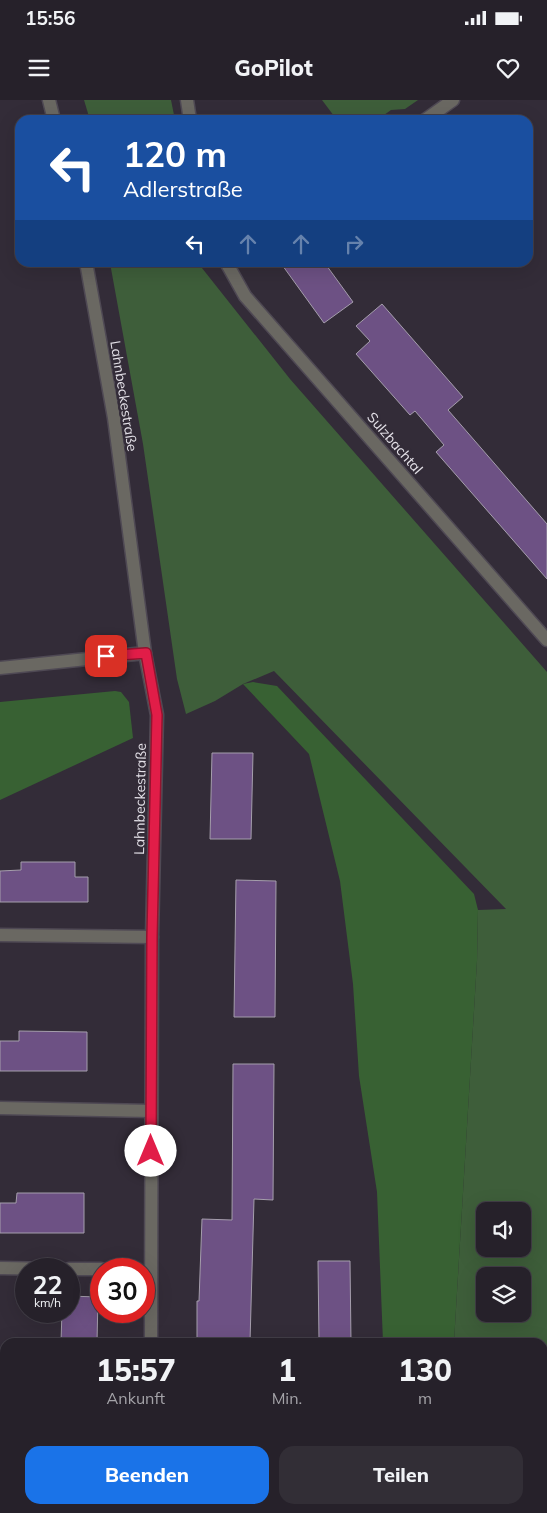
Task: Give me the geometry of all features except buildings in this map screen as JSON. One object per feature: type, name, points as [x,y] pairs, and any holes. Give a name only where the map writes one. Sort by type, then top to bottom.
[{"type":"street","points":[[48,100],[52,115]]},
{"type":"street","points":[[187,100],[189,115]]},
{"type":"street","points":[[432,115],[453,100]]},
{"type":"street","name":"Lahnbeckestraße","points":[[87,267],[114,418],[146,653],[157,715],[148,1258]]},
{"type":"street","name":"Sulzbachtal","points":[[229,267],[245,296],[547,640]]},
{"type":"street","points":[[0,668],[146,653]]},
{"type":"street","points":[[0,935],[152,937]]},
{"type":"street","points":[[0,1108],[151,1111]]},
{"type":"street","points":[[0,1268],[15,1268]]},
{"type":"street","name":"Lahnbeckestraße","points":[[150,1323],[151,1338]]},
{"type":"green space","points":[[84,100],[171,100],[174,115],[88,115]]},
{"type":"green space","points":[[322,100],[418,100],[405,109],[391,110],[384,115],[333,115]]},
{"type":"green space","points":[[111,267],[201,267],[290,379],[547,672],[547,1338],[454,1338],[477,961],[478,910],[506,909],[274,671],[243,684],[215,701],[186,714],[177,679],[143,444]]},
{"type":"green space","points":[[253,682],[277,686],[474,894],[478,910],[477,961],[454,1338],[383,1338],[377,1192],[359,1076],[353,984],[340,881],[309,754],[243,684]]},
{"type":"green space","points":[[121,692],[129,702],[133,738],[0,800],[0,702]]},
{"type":"route","points":[[106,656],[146,653],[157,715],[152,937],[151,1151]]}]
